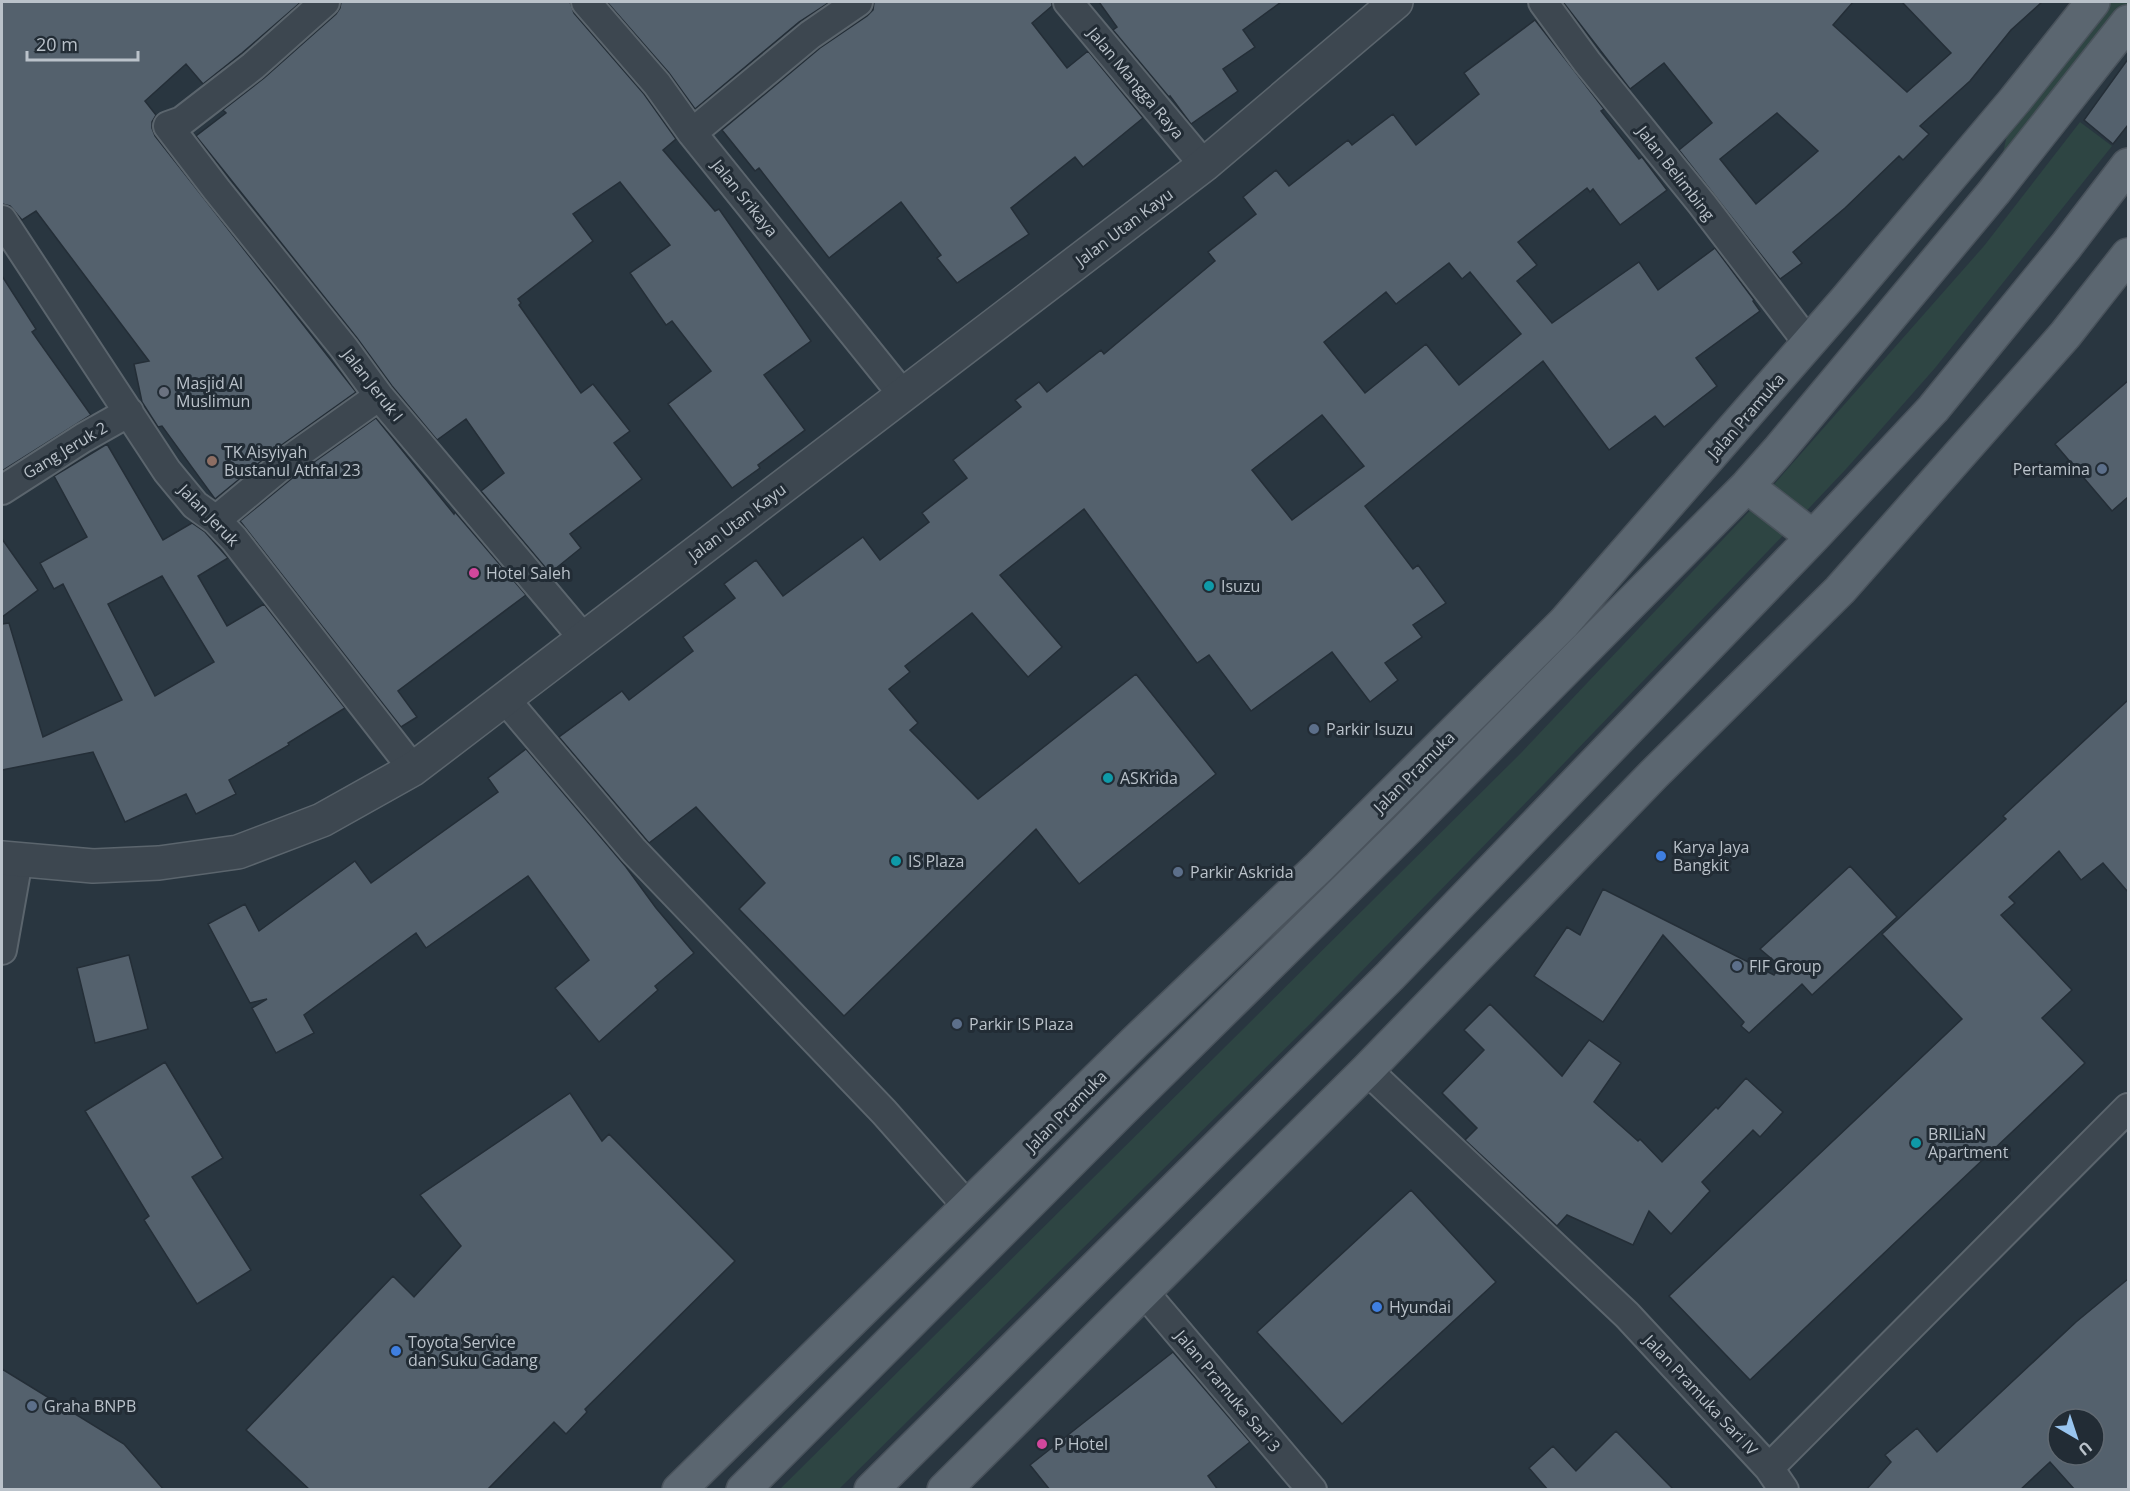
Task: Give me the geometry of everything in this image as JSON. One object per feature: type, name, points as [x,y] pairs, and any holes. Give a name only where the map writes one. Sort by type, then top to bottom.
[{"type":"main road","name":"Jalan Pramuka","points":[[680,1490],[1135,1042],[1319,867],[1564,623],[1809,344],[2015,99],[2093,2]]},
{"type":"main road","points":[[743,1490],[1130,1102],[1408,828],[1747,486],[1994,192],[2128,22]]},
{"type":"main road","points":[[1994,192],[2015,99]]},
{"type":"main road","points":[[871,1490],[1390,976],[1813,537],[1934,409],[2066,246],[2128,165]]},
{"type":"main road","points":[[944,1490],[1367,1070],[1654,774],[1839,590],[2065,335],[2128,255]]},
{"type":"main road","points":[[1747,486],[1813,537]]},
{"type":"street","name":"Jalan Jeruk I","points":[[325,2],[254,66],[182,121],[168,126],[380,396],[584,639]]},
{"type":"street","points":[[692,133],[810,35],[858,2]]},
{"type":"street","name":"Jalan Mangga Raya","points":[[1068,2],[1204,165]]},
{"type":"street","name":"Jalan Utan Kayu","points":[[10,859],[93,866],[159,863],[238,852],[322,820],[413,769],[1204,165],[1396,2]]},
{"type":"street","name":"Jalan Belimbing","points":[[1543,2],[1587,62],[1702,204],[1809,344]]},
{"type":"street","name":"Jalan Srikaya","points":[[600,6],[692,133],[903,395]]},
{"type":"street","name":"Jalan Jeruk","points":[[2,220],[167,471],[195,505],[216,520],[234,539],[413,769]]},
{"type":"street","points":[[216,520],[286,462],[380,396]]},
{"type":"street","name":"Gang Jeruk 2","points":[[2,489],[129,412]]},
{"type":"street","points":[[505,699],[634,851],[884,1112],[968,1207]]},
{"type":"street","points":[[2,950],[10,859]]},
{"type":"street","name":"Jalan Pramuka Sari IV","points":[[1367,1070],[1627,1315],[1776,1479],[2128,1108]]},
{"type":"street","name":"Jalan Pramuka Sari 3","points":[[1144,1292],[1312,1490]]},
{"type":"green space","points":[[2093,2],[2128,2],[2128,23],[1994,192],[2015,100]]},
{"type":"green space","points":[[2080,122],[2112,146],[1935,368],[1795,523],[1312,1022],[839,1489],[779,1490],[1520,754],[1761,499],[1984,246]]},
{"type":"building","points":[[2,2],[301,2],[203,84],[186,64],[145,101],[156,115],[152,122],[155,136],[356,392],[276,449],[215,499],[162,426],[158,427],[142,402],[134,364],[149,361],[36,211],[22,220],[10,206],[2,204]]},
{"type":"building","points":[[341,2],[570,2],[574,13],[644,94],[676,139],[663,150],[715,211],[719,209],[811,341],[764,375],[805,430],[758,465],[760,468],[732,488],[668,404],[711,371],[672,321],[666,325],[630,273],[670,245],[620,182],[573,214],[593,241],[518,299],[521,303],[519,305],[581,393],[593,384],[630,431],[614,443],[642,479],[570,534],[581,548],[550,573],[481,491],[504,473],[466,419],[437,440],[196,136],[226,113],[223,110],[264,78],[336,14]]},
{"type":"building","points":[[607,2],[830,2],[799,22],[695,109],[669,73]]},
{"type":"building","points":[[874,2],[1052,2],[1052,6],[1032,23],[1067,68],[1088,51],[1143,118],[1083,167],[1075,157],[1011,208],[1029,234],[957,283],[937,258],[941,255],[901,202],[829,258],[759,168],[755,171],[722,130],[820,48],[867,16],[873,10]]},
{"type":"building","points":[[1099,2],[1281,2],[1243,30],[1255,47],[1223,69],[1238,91],[1191,124],[1113,30],[1117,27]]},
{"type":"building","points":[[1563,2],[1853,2],[1833,25],[1907,92],[1951,53],[1902,2],[2042,2],[2011,30],[1970,81],[1920,126],[1929,134],[1903,160],[1899,156],[1845,208],[1793,252],[1802,263],[1780,279],[1679,150],[1712,123],[1664,63],[1630,89]],"holes":[[[1777,113],[1818,151],[1756,204],[1720,159]]]},
{"type":"building","points":[[1535,20],[1604,109],[1601,111],[1639,159],[1642,157],[1667,190],[1620,225],[1593,189],[1590,192],[1587,188],[1518,242],[1537,265],[1517,281],[1552,323],[1639,262],[1658,290],[1715,248],[1760,311],[1696,358],[1717,386],[1664,427],[1655,416],[1609,450],[1543,361],[1365,506],[1413,569],[1418,565],[1446,603],[1413,625],[1422,637],[1385,663],[1398,680],[1370,702],[1332,652],[1251,711],[1209,655],[1197,663],[1084,509],[1000,575],[1062,647],[1028,677],[972,613],[905,666],[910,672],[889,689],[918,723],[910,730],[978,799],[1136,674],[1216,774],[1079,884],[1036,829],[844,1016],[739,909],[765,883],[696,807],[649,843],[559,737],[622,691],[629,700],[693,651],[683,637],[735,598],[724,584],[756,560],[783,596],[863,537],[880,560],[929,522],[922,513],[967,478],[953,460],[1021,407],[1015,400],[1039,382],[1047,392],[1101,350],[1104,354],[1215,261],[1208,252],[1256,214],[1243,197],[1276,170],[1289,186],[1348,140],[1352,145],[1393,114],[1416,145],[1479,94],[1464,73]],"holes":[[[1449,263],[1462,279],[1470,272],[1521,334],[1459,385],[1426,344],[1365,393],[1324,342],[1386,292],[1396,304]],[[1322,415],[1364,466],[1292,520],[1252,470]]]},
{"type":"building","points":[[2128,59],[2128,125],[2113,144],[2084,120]]},
{"type":"building","points":[[2,276],[36,329],[32,332],[91,415],[2,471]]},
{"type":"building","points":[[2128,381],[2128,497],[2112,511],[2055,444]]},
{"type":"building","points":[[376,418],[454,514],[455,512],[526,595],[398,691],[417,717],[401,727],[240,521],[296,475]]},
{"type":"building","points":[[107,444],[163,540],[192,523],[205,532],[228,558],[198,576],[227,626],[264,604],[345,708],[288,743],[289,745],[229,780],[236,794],[196,814],[186,794],[125,822],[93,752],[2,770],[2,624],[9,623],[43,737],[122,700],[63,584],[54,589],[40,563],[87,537],[54,476]],"holes":[[[162,576],[214,662],[155,696],[108,604]]]},
{"type":"building","points":[[2,539],[38,590],[2,617]]},
{"type":"building","name":"BRILiaN Apartment","points":[[2128,700],[2128,892],[2103,863],[2081,880],[2059,851],[2009,897],[2015,903],[2001,915],[2072,990],[2042,1018],[2085,1063],[1750,1380],[1669,1296],[1962,1019],[1882,934],[2006,819],[2003,816]]},
{"type":"building","points":[[526,749],[626,867],[656,908],[694,953],[655,986],[658,990],[599,1042],[555,988],[589,960],[528,876],[426,948],[416,933],[304,1015],[314,1033],[276,1053],[252,1008],[267,999],[250,1003],[208,924],[245,904],[259,931],[355,861],[371,883],[498,792],[488,778]]},
{"type":"building","points":[[1850,866],[1897,917],[1812,995],[1802,984],[1749,1033],[1741,1026],[1744,1022],[1663,935],[1603,1022],[1534,976],[1567,927],[1580,935],[1603,889],[1774,975],[1780,966],[1760,949]]},
{"type":"building","points":[[129,955],[148,1029],[95,1043],[77,968]]},
{"type":"building","points":[[1490,1004],[1562,1076],[1589,1040],[1621,1063],[1594,1102],[1638,1141],[1640,1139],[1662,1162],[1716,1107],[1718,1109],[1746,1078],[1783,1112],[1760,1137],[1753,1130],[1702,1182],[1710,1191],[1671,1234],[1649,1211],[1633,1245],[1567,1215],[1557,1226],[1465,1140],[1477,1128],[1442,1093],[1484,1050],[1464,1030]]},
{"type":"building","points":[[165,1062],[223,1158],[192,1177],[251,1270],[197,1304],[144,1220],[149,1216],[85,1111]]},
{"type":"building","points":[[570,1093],[602,1141],[609,1134],[735,1261],[585,1409],[587,1412],[566,1434],[554,1422],[487,1490],[310,1490],[246,1430],[393,1276],[414,1297],[461,1246],[420,1195]]},
{"type":"building","name":"Hyundai","points":[[1411,1190],[1496,1282],[1342,1424],[1257,1332]]},
{"type":"building","points":[[2128,1279],[2128,1490],[2075,1490],[2054,1467],[2106,1467],[2106,1407],[2046,1407],[2046,1466],[2020,1490],[1866,1490],[1891,1462],[1885,1455],[1917,1428],[1937,1452],[2076,1322]]},
{"type":"building","points":[[1173,1352],[1250,1442],[1208,1476],[1218,1490],[1050,1490],[1030,1465]]},
{"type":"building","name":"Graha BNPB","points":[[2,1369],[124,1444],[164,1490],[2,1490]]},
{"type":"building","points":[[1616,1431],[1674,1490],[1548,1490],[1529,1468],[1553,1446],[1576,1471]]},
{"type":"place","name":"Masjid Al Muslimun","points":[[164,392]]},
{"type":"place","name":"TK Aisyiyah Bustanul Athfal 23","points":[[212,461]]},
{"type":"place","name":"Pertamina","points":[[2102,469]]},
{"type":"place","name":"Hotel Saleh","points":[[474,573]]},
{"type":"place","name":"Isuzu","points":[[1209,586]]},
{"type":"place","name":"Parkir Isuzu","points":[[1314,729]]},
{"type":"place","name":"ASKrida","points":[[1108,778]]},
{"type":"place","name":"Karya Jaya Bangkit","points":[[1661,856]]},
{"type":"place","name":"IS Plaza","points":[[896,861]]},
{"type":"place","name":"Parkir Askrida","points":[[1178,872]]},
{"type":"place","name":"FIF Group","points":[[1737,966]]},
{"type":"place","name":"Parkir IS Plaza","points":[[957,1024]]},
{"type":"place","name":"BRILiaN Apartment","points":[[1916,1143]]},
{"type":"place","name":"Hyundai","points":[[1377,1307]]},
{"type":"place","name":"Toyota Service dan Suku Cadang","points":[[396,1351]]},
{"type":"place","name":"Graha BNPB","points":[[32,1406]]},
{"type":"place","name":"P Hotel","points":[[1042,1444]]}]
